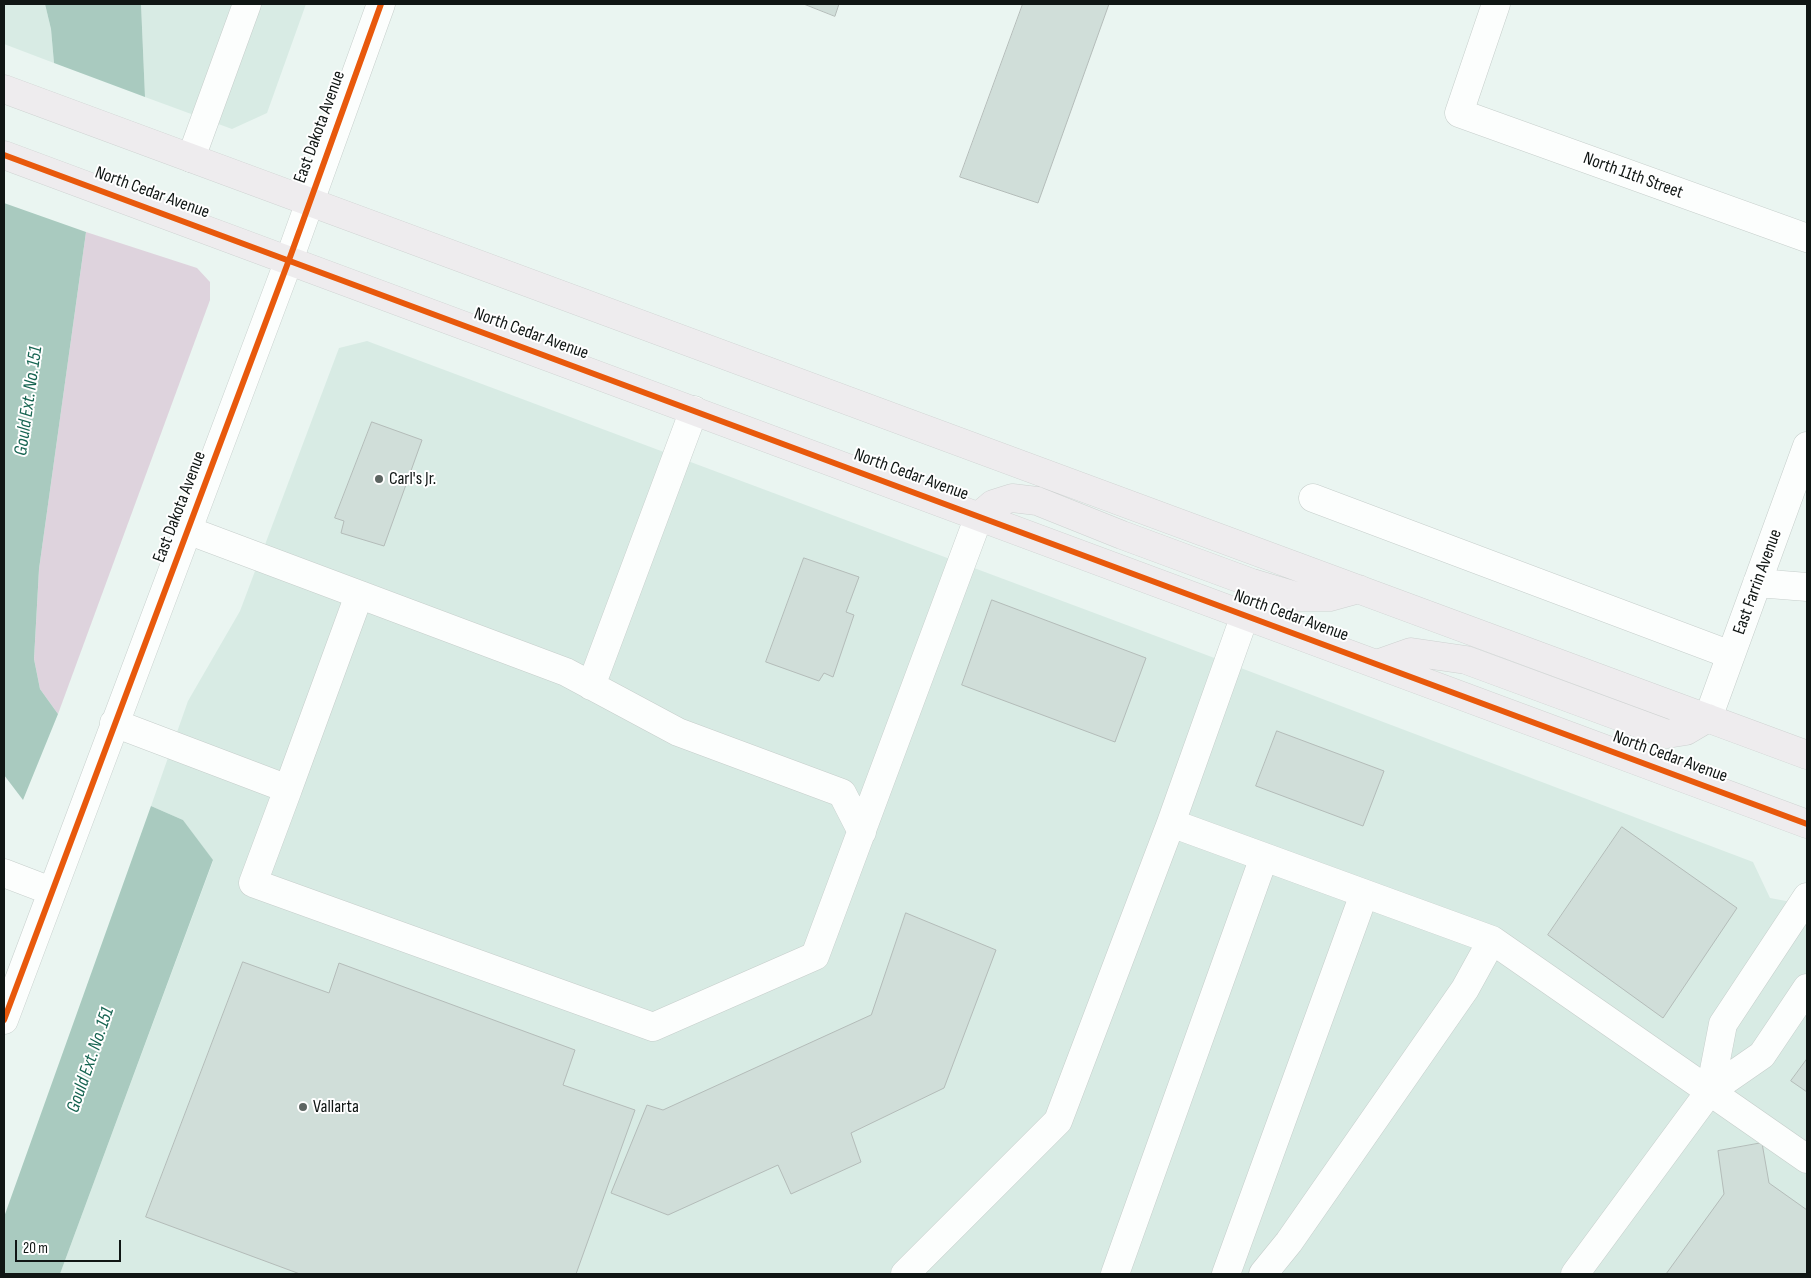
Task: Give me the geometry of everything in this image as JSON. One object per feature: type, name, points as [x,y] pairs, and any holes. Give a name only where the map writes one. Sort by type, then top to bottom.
[{"type":"main road","points":[[4,89],[1807,755]]},
{"type":"main road","name":"North Cedar Avenue","points":[[4,155],[1807,824]]},
{"type":"main road","points":[[979,516],[993,504],[1012,498],[1037,501],[1252,584],[1300,597],[1330,597],[1359,589]]},
{"type":"main road","points":[[1377,664],[1411,652],[1466,660],[1667,734],[1686,731],[1708,718]]},
{"type":"street","points":[[191,158],[247,4]]},
{"type":"street","name":"East Dakota Avenue","points":[[4,1020],[289,260],[381,4]]},
{"type":"street","name":"North 11th Street","points":[[1496,4],[1458,113],[1807,238]]},
{"type":"street","points":[[591,686],[694,410]]},
{"type":"street","name":"East Farrin Avenue","points":[[1708,718],[1807,446]]},
{"type":"street","points":[[1313,498],[1731,655]]},
{"type":"street","points":[[359,595],[253,884],[653,1027],[816,956],[979,516]]},
{"type":"street","points":[[187,530],[566,672],[678,732],[842,793],[862,832]]},
{"type":"street","points":[[1757,583],[1807,587]]},
{"type":"street","points":[[905,1274],[1058,1121],[1171,823],[1245,615]]},
{"type":"street","points":[[114,723],[288,789]]},
{"type":"street","points":[[1171,823],[1492,940],[1807,1159]]},
{"type":"street","points":[[1115,1274],[1264,858]]},
{"type":"street","points":[[4,873],[51,891]]},
{"type":"street","points":[[1226,1274],[1364,894]]},
{"type":"street","points":[[1710,1091],[1722,1024],[1807,897]]},
{"type":"street","points":[[1263,1274],[1289,1242],[1465,989],[1492,940]]},
{"type":"street","points":[[1575,1274],[1710,1091],[1762,1055],[1807,988]]},
{"type":"shaded area","points":[[4,4],[45,4],[51,29],[54,63],[4,44]]},
{"type":"shaded area","points":[[141,4],[306,4],[267,113],[232,129],[145,97]]},
{"type":"shaded area","points":[[86,232],[197,268],[210,282],[210,300],[58,714],[40,689],[34,659],[39,569]]},
{"type":"shaded area","points":[[367,341],[1180,645],[1753,862],[1770,898],[1807,905],[1807,1274],[60,1274],[213,861],[183,820],[151,806],[188,701],[240,611],[339,348]]},
{"type":"water","points":[[45,4],[141,4],[145,97],[54,63],[51,29]]},
{"type":"water","name":"Gould Ext. No. 151","points":[[4,203],[86,232],[39,569],[34,659],[40,689],[58,714],[23,800],[4,775]]},
{"type":"water","name":"Gould Ext. No. 151","points":[[151,806],[183,820],[213,860],[60,1274],[4,1274],[4,1217]]},
{"type":"building","points":[[804,4],[839,4],[835,16]]},
{"type":"building","points":[[1023,4],[1109,4],[1038,203],[960,177]]},
{"type":"building","name":"Carl's Jr.","points":[[372,422],[422,440],[384,546],[341,533],[344,521],[335,518]]},
{"type":"building","points":[[804,558],[859,577],[846,612],[854,615],[833,677],[824,673],[819,681],[766,662]]},
{"type":"building","points":[[992,600],[1146,658],[1115,742],[962,685]]},
{"type":"building","points":[[1277,731],[1384,771],[1363,826],[1256,786]]},
{"type":"building","points":[[1622,827],[1737,908],[1663,1018],[1548,935]]},
{"type":"building","points":[[906,913],[996,950],[944,1088],[851,1133],[861,1162],[791,1194],[778,1165],[668,1215],[611,1193],[647,1105],[663,1110],[871,1015]]},
{"type":"building","points":[[243,962],[329,993],[339,963],[575,1050],[563,1085],[635,1110],[576,1274],[300,1274],[146,1217]]},
{"type":"building","points":[[1807,1059],[1807,1092],[1791,1081]]},
{"type":"building","points":[[1762,1143],[1769,1183],[1807,1210],[1807,1274],[1666,1274],[1724,1194],[1718,1151]]},
{"type":"cycle path","points":[[4,1020],[289,260],[381,4]]},
{"type":"cycle path","points":[[4,155],[1807,824]]},
{"type":"place","name":"Carl's Jr.","points":[[379,479]]},
{"type":"place","name":"Vallarta","points":[[303,1107]]}]
